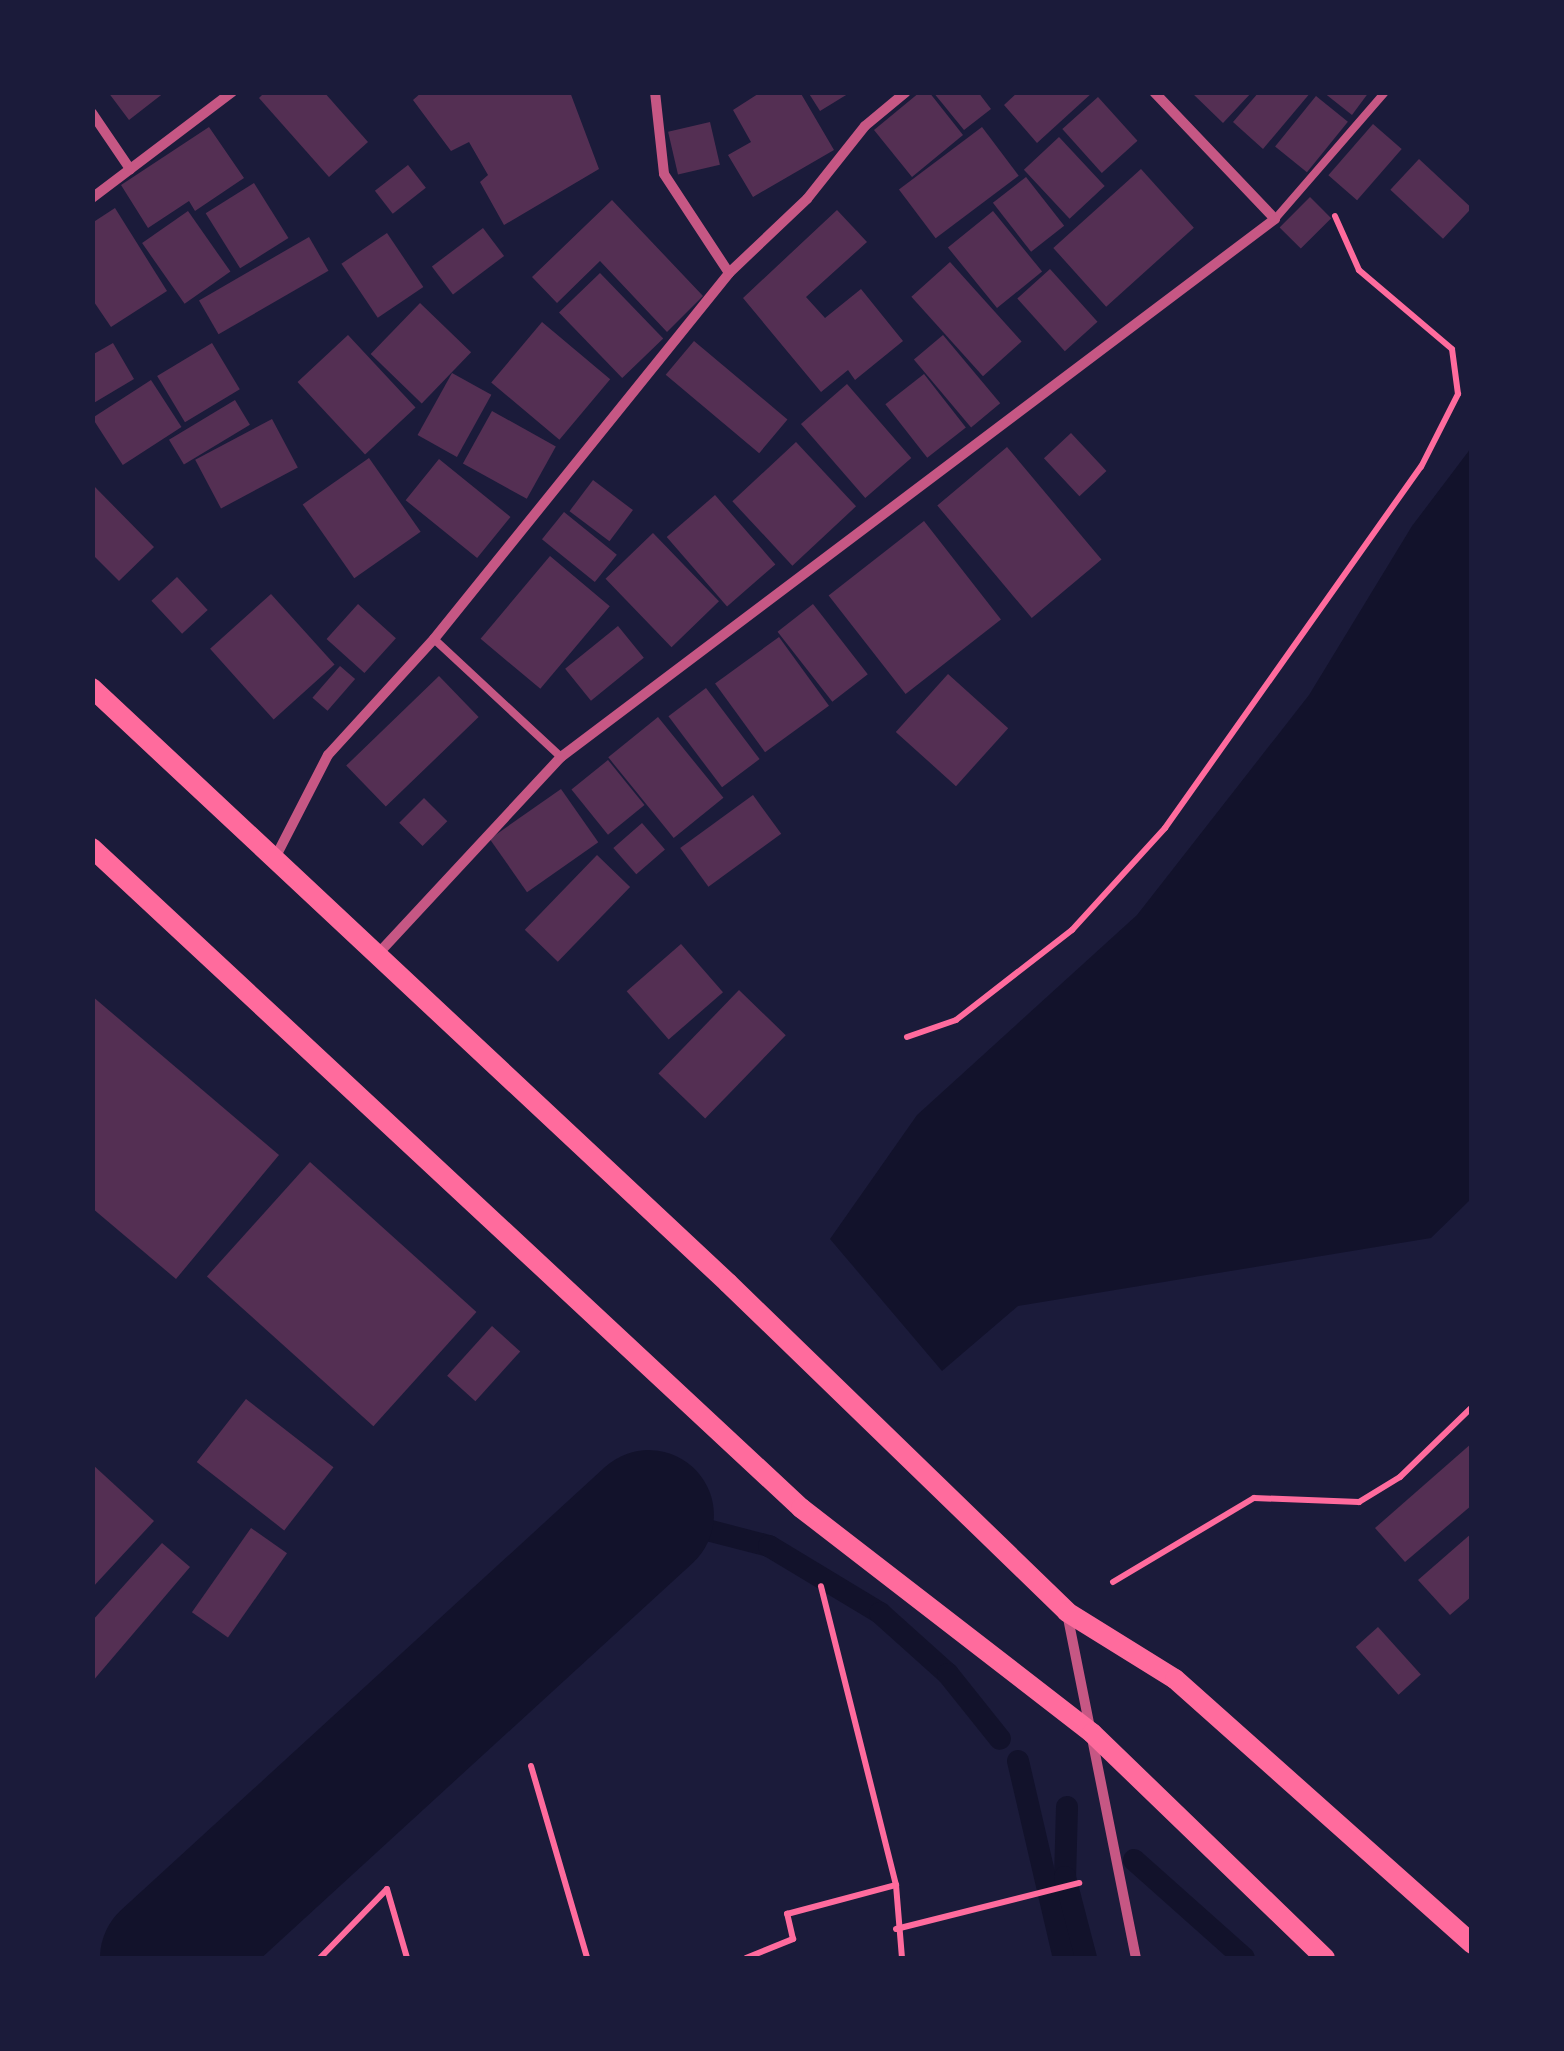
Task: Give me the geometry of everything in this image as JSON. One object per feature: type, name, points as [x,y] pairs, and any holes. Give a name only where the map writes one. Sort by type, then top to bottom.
[{"type":"main road","points":[[92,688],[375,957],[728,1283],[1067,1612],[1176,1680],[1472,1944]]},
{"type":"main road","points":[[92,848],[801,1508],[1092,1733],[1325,1958]]},
{"type":"street","points":[[92,198],[232,92]]},
{"type":"street","points":[[655,92],[664,174],[730,273]]},
{"type":"street","points":[[273,860],[328,755],[434,640],[730,273],[807,199],[865,126],[906,92]]},
{"type":"street","points":[[375,957],[561,757],[1274,219],[1154,92]]},
{"type":"street","points":[[92,113],[130,169]]},
{"type":"street","points":[[1067,1612],[1136,1958]]},
{"type":"lane","points":[[1274,219],[1385,92]]},
{"type":"lane","points":[[434,640],[561,757]]},
{"type":"path","points":[[906,1036],[956,1020],[1072,930],[1165,828],[1421,467],[1458,394],[1452,349],[1359,270],[1341,225]]},
{"type":"path","points":[[1067,1612],[1254,1498],[1359,1502],[1400,1477],[1472,1407]]},
{"type":"path","points":[[801,1508],[896,1885],[896,1929],[902,1958]]},
{"type":"path","points":[[531,1766],[587,1958]]},
{"type":"path","points":[[896,1929],[1119,1874]]},
{"type":"path","points":[[746,1958],[794,1939],[786,1914],[896,1885]]},
{"type":"path","points":[[320,1958],[387,1889],[407,1958]]},
{"type":"shaded area","points":[[1471,448],[1471,1199],[1431,1238],[1018,1306],[942,1371],[830,1239],[917,1115],[1137,915],[1309,695],[1412,526]]},
{"type":"building","points":[[108,92],[165,92],[129,120]]},
{"type":"building","points":[[265,92],[324,92],[368,142],[329,177],[259,98]]},
{"type":"building","points":[[422,92],[570,92],[599,169],[504,225],[480,182],[488,175],[469,142],[451,151],[413,100]]},
{"type":"building","points":[[761,92],[800,92],[834,150],[753,197],[728,155],[751,142],[733,110]]},
{"type":"building","points":[[808,92],[851,92],[820,111]]},
{"type":"building","points":[[920,92],[929,92],[963,135],[912,177],[874,130]]},
{"type":"building","points":[[933,92],[978,92],[991,109],[964,130]]},
{"type":"building","points":[[1018,92],[1093,92],[1037,143],[1004,105]]},
{"type":"building","points":[[1191,92],[1252,92],[1223,123]]},
{"type":"building","points":[[1259,92],[1311,92],[1263,149],[1233,122]]},
{"type":"building","points":[[1323,92],[1369,92],[1352,115]]},
{"type":"building","points":[[1316,96],[1348,122],[1307,172],[1275,147]]},
{"type":"building","points":[[1098,97],[1137,141],[1102,173],[1062,129]]},
{"type":"building","points":[[710,122],[720,165],[678,175],[668,132]]},
{"type":"building","points":[[1373,124],[1402,149],[1357,200],[1328,175]]},
{"type":"building","points":[[209,127],[244,178],[195,211],[189,201],[148,228],[121,185]]},
{"type":"building","points":[[982,127],[1019,176],[936,238],[899,190]]},
{"type":"building","points":[[1059,137],[1105,186],[1070,219],[1024,170]]},
{"type":"building","points":[[1419,159],[1472,208],[1443,239],[1390,190]]},
{"type":"building","points":[[408,165],[426,188],[393,214],[375,191]]},
{"type":"building","points":[[1141,169],[1194,228],[1106,307],[1053,248]]},
{"type":"building","points":[[1026,177],[1064,226],[1031,252],[993,203]]},
{"type":"building","points":[[254,183],[288,238],[240,268],[206,213]]},
{"type":"building","points":[[1310,197],[1331,218],[1301,249],[1280,227]]},
{"type":"building","points":[[612,200],[703,296],[667,332],[600,261],[557,303],[532,277]]},
{"type":"building","points":[[115,208],[167,291],[111,327],[92,299],[92,223]]},
{"type":"building","points":[[837,210],[867,242],[806,297],[825,318],[861,289],[903,341],[855,380],[848,370],[821,392],[743,298]]},
{"type":"building","points":[[188,211],[230,272],[185,304],[142,243]]},
{"type":"building","points":[[993,211],[1042,272],[997,308],[948,248]]},
{"type":"building","points":[[483,228],[504,256],[453,294],[432,267]]},
{"type":"building","points":[[387,233],[423,287],[378,318],[341,264]]},
{"type":"building","points":[[309,237],[328,271],[219,334],[199,300]]},
{"type":"building","points":[[950,262],[1022,342],[983,376],[911,297]]},
{"type":"building","points":[[1050,269],[1098,322],[1065,351],[1017,298]]},
{"type":"building","points":[[600,273],[663,338],[622,378],[559,313]]},
{"type":"building","points":[[420,303],[471,352],[422,403],[371,354]]},
{"type":"building","points":[[542,322],[610,379],[559,440],[491,383]]},
{"type":"building","points":[[348,335],[416,407],[365,454],[298,382]]},
{"type":"building","points":[[943,335],[1000,403],[971,428],[914,359]]},
{"type":"building","points":[[694,341],[787,419],[759,453],[666,375]]},
{"type":"building","points":[[113,343],[134,379],[92,404],[92,355]]},
{"type":"building","points":[[212,343],[240,389],[185,422],[157,376]]},
{"type":"building","points":[[452,373],[491,395],[457,457],[418,435]]},
{"type":"building","points":[[924,374],[966,428],[927,458],[885,404]]},
{"type":"building","points":[[151,380],[181,427],[123,465],[92,418]]},
{"type":"building","points":[[847,384],[911,458],[865,498],[801,424]]},
{"type":"building","points":[[235,400],[250,425],[184,465],[169,440]]},
{"type":"building","points":[[492,411],[556,446],[527,499],[463,463]]},
{"type":"building","points":[[272,419],[298,468],[221,508],[195,460]]},
{"type":"building","points":[[1071,433],[1106,471],[1079,496],[1044,458]]},
{"type":"building","points":[[796,442],[856,506],[792,566],[732,501]]},
{"type":"building","points":[[1007,447],[1101,560],[1032,618],[937,505]]},
{"type":"building","points":[[369,458],[421,532],[354,578],[303,504]]},
{"type":"building","points":[[439,459],[510,517],[477,558],[406,500]]},
{"type":"building","points":[[593,480],[633,510],[609,541],[570,511]]},
{"type":"building","points":[[92,484],[154,547],[119,581],[92,554]]},
{"type":"building","points":[[715,495],[775,564],[727,606],[667,537]]},
{"type":"building","points":[[564,512],[617,555],[595,582],[542,539]]},
{"type":"building","points":[[924,521],[1001,620],[906,694],[829,595]]},
{"type":"building","points":[[653,533],[719,601],[672,647],[606,579]]},
{"type":"building","points":[[550,556],[610,606],[540,689],[481,639]]},
{"type":"building","points":[[177,577],[208,610],[182,634],[151,601]]},
{"type":"building","points":[[271,594],[335,665],[274,719],[210,649]]},
{"type":"building","points":[[358,604],[396,638],[364,673],[327,639]]},
{"type":"building","points":[[813,604],[868,674],[832,702],[778,632]]},
{"type":"building","points":[[618,626],[644,658],[591,701],[565,669]]},
{"type":"building","points":[[779,637],[829,706],[765,752],[715,683]]},
{"type":"building","points":[[340,666],[355,679],[328,711],[312,698]]},
{"type":"building","points":[[948,674],[1008,728],[956,786],[896,732]]},
{"type":"building","points":[[439,676],[479,717],[386,807],[346,766]]},
{"type":"building","points":[[706,688],[760,759],[722,787],[668,716]]},
{"type":"building","points":[[658,717],[723,798],[674,838],[608,757]]},
{"type":"building","points":[[608,760],[645,805],[608,835],[571,790]]},
{"type":"building","points":[[561,789],[598,842],[527,892],[490,839]]},
{"type":"building","points":[[753,795],[781,834],[708,887],[680,848]]},
{"type":"building","points":[[424,798],[447,821],[423,846],[399,823]]},
{"type":"building","points":[[642,823],[665,849],[636,874],[613,848]]},
{"type":"building","points":[[597,855],[630,887],[558,962],[525,930]]},
{"type":"building","points":[[681,944],[723,992],[669,1040],[627,991]]},
{"type":"building","points":[[739,990],[786,1035],[705,1119],[658,1073]]},
{"type":"building","points":[[92,996],[279,1155],[176,1279],[92,1208]]},
{"type":"building","points":[[310,1162],[476,1312],[373,1426],[207,1276]]},
{"type":"building","points":[[492,1326],[520,1351],[475,1401],[447,1376]]},
{"type":"building","points":[[246,1399],[333,1467],[284,1530],[197,1462]]},
{"type":"building","points":[[1472,1443],[1472,1505],[1405,1562],[1375,1528]]},
{"type":"building","points":[[92,1464],[154,1521],[92,1588]]},
{"type":"building","points":[[251,1528],[287,1553],[228,1638],[192,1612]]},
{"type":"building","points":[[1472,1533],[1472,1596],[1450,1615],[1418,1580]]},
{"type":"building","points":[[162,1543],[190,1567],[92,1682],[92,1621]]},
{"type":"building","points":[[1378,1627],[1421,1675],[1399,1695],[1356,1647]]},
{"type":"waterway","points":[[649,1515],[769,1546],[880,1613],[948,1674],[1000,1739]]},
{"type":"waterway","points":[[165,1958],[649,1515]]},
{"type":"waterway","points":[[1018,1761],[1064,1958]]},
{"type":"waterway","points":[[1067,1807],[1065,1877],[1086,1958]]},
{"type":"waterway","points":[[1134,1860],[1244,1958]]}]
